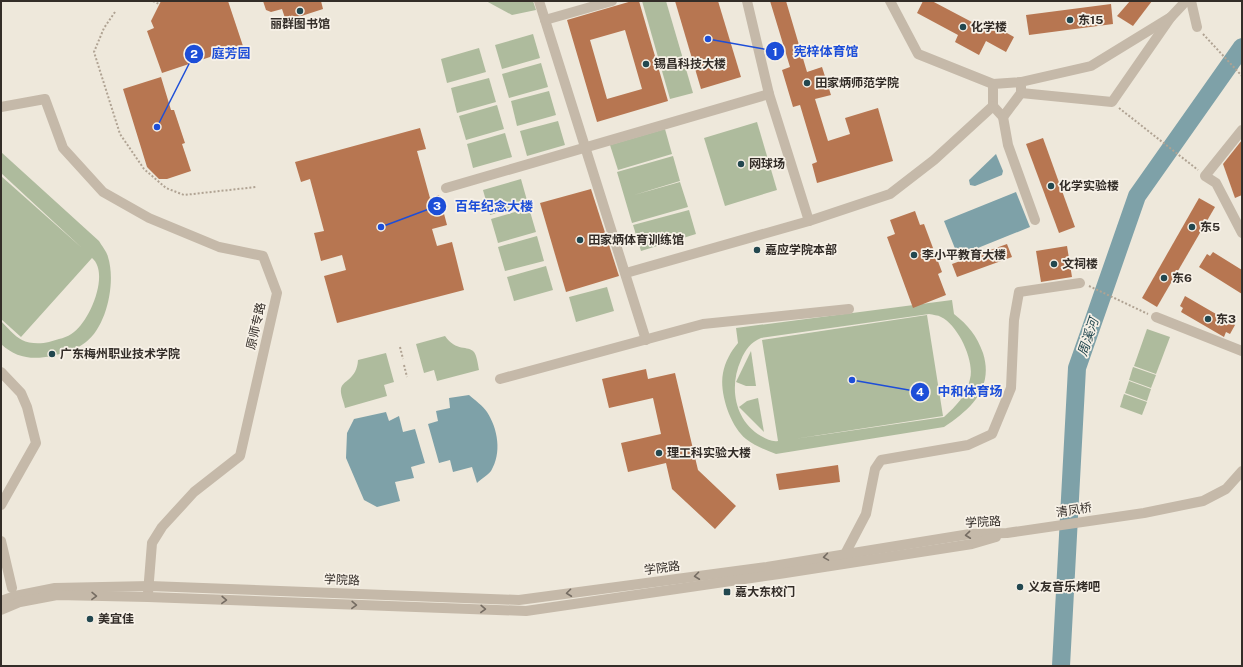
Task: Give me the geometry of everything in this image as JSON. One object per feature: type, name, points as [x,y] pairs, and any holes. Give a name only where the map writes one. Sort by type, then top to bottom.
[{"type":"street","points":[[539,1],[646,340]]},
{"type":"street","points":[[545,20],[612,1]]},
{"type":"street","points":[[748,1],[769,94],[809,221]]},
{"type":"street","points":[[890,1],[918,54],[993,84],[1021,82],[1091,66],[1171,16]]},
{"type":"street","points":[[1021,93],[1112,102],[1171,16],[1186,1]]},
{"type":"street","points":[[1190,1],[1197,27]]},
{"type":"street","points":[[1003,117],[1021,93],[1021,82]]},
{"type":"street","points":[[993,84],[994,106],[1003,117],[1008,145],[1035,220]]},
{"type":"street","points":[[446,188],[769,94]]},
{"type":"street","name":"原师专路","points":[[1,107],[45,100],[63,148],[103,192],[149,218],[219,247],[263,256],[277,293],[240,456],[194,492],[162,527],[152,543],[148,597]]},
{"type":"street","points":[[626,273],[809,221],[890,194],[934,160],[994,106]]},
{"type":"street","points":[[1242,130],[1205,176],[1216,183],[1242,233]]},
{"type":"street","points":[[845,554],[866,514],[875,469],[881,460],[968,445],[992,434],[1011,388],[1014,320],[1019,292],[1080,283]]},
{"type":"street","points":[[500,378],[703,324],[849,308]]},
{"type":"street","points":[[1156,317],[1242,351]]},
{"type":"street","points":[[1,372],[21,393],[27,407],[36,443],[1,505]]},
{"type":"street","name":"清凤桥","points":[[1007,533],[1144,513],[1204,501],[1226,489],[1242,471]]},
{"type":"street","name":"学院路","points":[[1,601],[15,596],[55,588],[150,586],[519,600],[767,567],[970,534],[1007,533]]},
{"type":"street","name":"学院路","points":[[1,610],[20,602],[57,595],[526,611],[972,544],[1007,533]]},
{"type":"street","points":[[1,541],[12,588]]},
{"type":"path","points":[[153,1],[159,4]]},
{"type":"path","points":[[115,12],[104,28],[94,52],[120,134],[144,169],[166,188],[184,196],[256,187]]},
{"type":"path","points":[[1197,27],[1242,76]]},
{"type":"path","points":[[1112,102],[1205,176]]},
{"type":"path","points":[[1080,283],[1156,317]]},
{"type":"path","points":[[400,347],[403,359]]},
{"type":"path","points":[[404,365],[407,377]]},
{"type":"green space","points":[[486,1],[533,1],[536,10],[512,15]]},
{"type":"green space","points":[[642,1],[666,1],[693,93],[670,99]]},
{"type":"green space","points":[[533,34],[540,58],[502,69],[495,45]]},
{"type":"green space","points":[[479,48],[486,72],[447,83],[441,59]]},
{"type":"green space","points":[[541,63],[548,87],[509,98],[502,74]]},
{"type":"green space","points":[[489,78],[496,102],[457,113],[451,88]]},
{"type":"green space","points":[[549,91],[556,115],[517,126],[511,101]]},
{"type":"green space","points":[[497,105],[504,129],[466,140],[459,116]]},
{"type":"green space","points":[[558,121],[565,145],[527,156],[520,131]]},
{"type":"green space","name":"网球场","points":[[757,122],[777,190],[725,206],[704,138]]},
{"type":"green space","points":[[665,129],[672,154],[618,170],[610,145]]},
{"type":"green space","points":[[505,133],[512,157],[473,168],[467,144]]},
{"type":"green space","points":[[1,152],[99,241],[106,251],[110,267],[111,279],[108,303],[104,315],[93,335],[78,347],[52,356],[31,358],[18,355],[7,349],[1,344],[1,321],[16,336],[28,342],[46,343],[68,336],[80,326],[96,296],[99,274],[97,265],[92,258],[21,337],[1,319],[1,176],[82,248],[1,173]]},
{"type":"green space","points":[[673,156],[680,181],[634,195],[680,182],[688,207],[632,223],[617,172]]},
{"type":"green space","points":[[521,179],[528,204],[490,215],[483,190]]},
{"type":"green space","points":[[529,208],[536,232],[498,243],[491,219]]},
{"type":"green space","points":[[689,210],[696,234],[641,251],[633,225]]},
{"type":"green space","points":[[537,236],[544,261],[505,271],[498,247]]},
{"type":"green space","points":[[546,266],[553,290],[514,301],[507,277]]},
{"type":"green space","points":[[607,287],[614,311],[576,322],[569,297]]},
{"type":"green space","points":[[952,300],[954,314],[972,331],[981,347],[986,365],[983,387],[971,405],[944,427],[776,454],[757,446],[740,433],[735,426],[724,399],[722,381],[723,373],[729,357],[738,343],[736,328]],"holes":[[[929,314],[937,315],[947,321],[959,335],[968,354],[970,363],[971,371],[969,385],[957,404],[944,417],[794,439],[943,416],[927,315],[762,340],[778,441],[761,436],[752,429],[740,412],[736,402],[735,391],[737,370],[746,350],[757,340],[761,338]]]},
{"type":"green space","points":[[1147,329],[1170,337],[1156,374],[1134,366]]},
{"type":"green space","points":[[445,336],[453,344],[474,352],[477,358],[479,370],[437,381],[434,370],[424,373],[416,344]]},
{"type":"green space","points":[[751,351],[756,386],[746,386],[736,382]]},
{"type":"green space","points":[[386,353],[394,382],[384,385],[387,396],[345,408],[341,389],[344,383],[355,372],[358,360]]},
{"type":"green space","points":[[1133,367],[1156,375],[1151,388],[1129,380]]},
{"type":"green space","points":[[1129,381],[1151,389],[1147,401],[1125,393]]},
{"type":"green space","points":[[1124,394],[1147,402],[1142,415],[1120,407]]},
{"type":"green space","points":[[758,398],[764,432],[739,407],[747,401]]},
{"type":"water","points":[[996,154],[1003,171],[1002,175],[975,186],[970,185],[969,180]]},
{"type":"water","points":[[1016,192],[1030,227],[958,256],[944,221]]},
{"type":"water","points":[[469,395],[487,412],[494,426],[497,441],[497,457],[491,471],[477,483],[472,467],[453,472],[450,460],[439,463],[428,424],[438,421],[436,411],[450,408],[449,398]]},
{"type":"water","points":[[386,412],[389,421],[399,416],[403,432],[415,429],[425,463],[411,467],[414,478],[395,482],[400,501],[377,507],[364,500],[346,458],[347,433],[354,419]]},
{"type":"building","points":[[161,1],[228,1],[243,46],[162,73],[147,31],[154,28],[151,21]]},
{"type":"building","name":"丽群图书馆","points":[[263,1],[321,1],[323,9],[286,21],[282,9],[271,12],[266,10]]},
{"type":"building","name":"锡昌科技大楼","points":[[632,1],[639,1],[668,101],[597,122],[567,20]],"holes":[[[625,30],[642,89],[607,99],[590,40]]]},
{"type":"building","points":[[675,1],[718,1],[741,77],[701,89]]},
{"type":"building","name":"田家炳师范学院","points":[[770,1],[786,1],[807,72],[822,67],[831,95],[815,99],[828,141],[850,134],[845,118],[878,108],[893,161],[817,183],[812,164],[817,162],[800,105],[793,107],[782,70],[790,67]]},
{"type":"building","name":"化学楼","points":[[923,1],[932,1],[987,30],[991,24],[1014,37],[1006,52],[986,41],[979,55],[955,42],[958,35],[917,13]]},
{"type":"building","points":[[1130,1],[1152,1],[1133,26],[1117,16]]},
{"type":"building","name":"东15","points":[[1111,4],[1113,24],[1029,35],[1026,15]]},
{"type":"building","points":[[161,77],[171,110],[174,110],[185,143],[182,144],[191,171],[167,179],[159,179],[147,167],[123,89]]},
{"type":"building","points":[[420,128],[426,149],[417,151],[430,198],[439,195],[447,225],[432,229],[437,246],[452,242],[464,290],[337,323],[324,276],[346,270],[342,255],[321,261],[314,233],[324,231],[310,179],[301,182],[295,162]]},
{"type":"building","name":"化学实验楼","points":[[1043,138],[1075,227],[1059,233],[1026,144]]},
{"type":"building","points":[[1242,140],[1242,195],[1235,198],[1223,164]]},
{"type":"building","name":"田家炳体育训练馆","points":[[591,189],[619,276],[566,292],[540,203]]},
{"type":"building","points":[[1199,198],[1215,207],[1157,307],[1142,298]]},
{"type":"building","name":"李小平教育大楼","points":[[915,211],[920,225],[924,224],[942,272],[938,274],[946,295],[913,308],[887,237],[895,234],[890,220]]},
{"type":"building","points":[[1007,244],[1012,257],[957,277],[952,264]]},
{"type":"building","name":"文祠楼","points":[[1067,246],[1072,277],[1041,282],[1036,251]]},
{"type":"building","points":[[1213,252],[1242,270],[1242,294],[1199,267],[1207,254],[1210,256]]},
{"type":"building","name":"东3","points":[[1185,296],[1235,325],[1230,334],[1226,332],[1224,337],[1181,312],[1183,308],[1180,306]]},
{"type":"building","name":"理工科实验大楼","points":[[646,369],[648,379],[675,373],[698,470],[736,506],[715,529],[672,489],[666,463],[628,472],[621,443],[661,434],[653,398],[609,408],[602,379]]},
{"type":"building","points":[[838,465],[840,482],[779,490],[776,474]]},
{"type":"waterway","name":"周溪河","points":[[1061,666],[1077,368],[1137,196],[1242,47]]},
{"type":"place","name":"丽群图书馆","points":[[300,11]]},
{"type":"place","name":"东15","points":[[1070,20]]},
{"type":"place","name":"化学楼","points":[[963,27]]},
{"type":"place","name":"宪梓体育馆","points":[[708,39]]},
{"type":"place","name":"锡昌科技大楼","points":[[646,64]]},
{"type":"place","name":"田家炳师范学院","points":[[807,83]]},
{"type":"place","name":"庭芳园","points":[[157,127]]},
{"type":"place","name":"网球场","points":[[741,164]]},
{"type":"place","name":"化学实验楼","points":[[1051,186]]},
{"type":"place","name":"百年纪念大楼","points":[[381,227]]},
{"type":"place","name":"东5","points":[[1192,227]]},
{"type":"place","name":"田家炳体育训练馆","points":[[580,240]]},
{"type":"place","name":"嘉应学院本部","points":[[757,250]]},
{"type":"place","name":"李小平教育大楼","points":[[914,255]]},
{"type":"place","name":"文祠楼","points":[[1054,264]]},
{"type":"place","name":"东6","points":[[1164,278]]},
{"type":"place","name":"东3","points":[[1208,319]]},
{"type":"place","name":"广东梅州职业技术学院","points":[[52,354]]},
{"type":"place","name":"中和体育场","points":[[852,380]]},
{"type":"place","name":"理工科实验大楼","points":[[659,453]]},
{"type":"place","name":"义友音乐烤吧","points":[[1020,587]]},
{"type":"place","name":"嘉大东校门","points":[[727,592]]},
{"type":"place","name":"美宜佳","points":[[90,619]]}]
